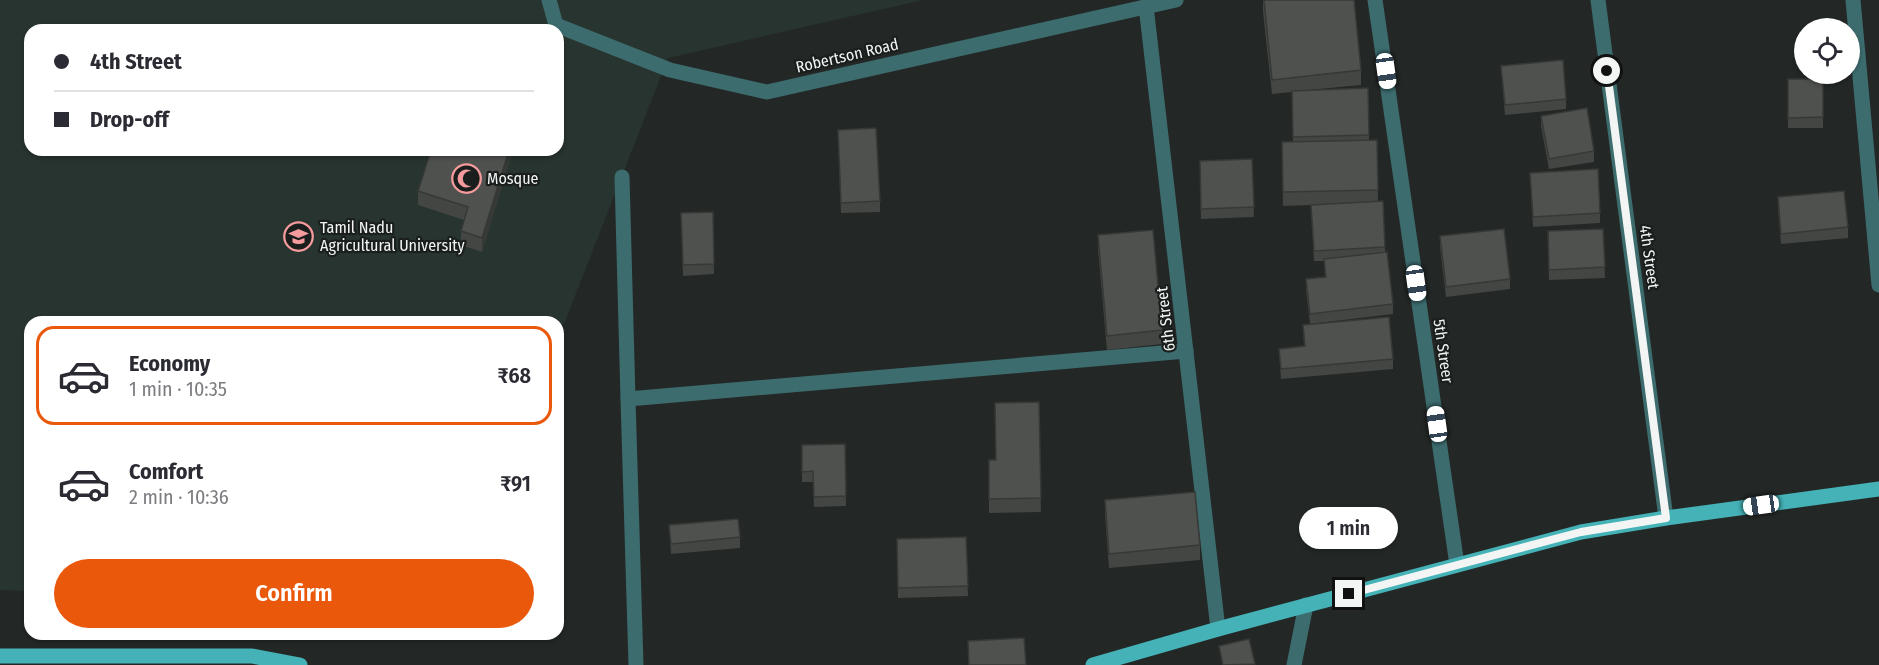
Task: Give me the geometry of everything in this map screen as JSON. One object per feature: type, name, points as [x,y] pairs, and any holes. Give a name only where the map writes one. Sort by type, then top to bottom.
[{"type":"main road","points":[[1093,665],[1218,628],[1581,532],[1879,489]]},
{"type":"main road","points":[[0,656],[81,660],[252,656],[300,665]]},
{"type":"street","name":"Robertson Road","points":[[549,0],[556,24]]},
{"type":"street","name":"Robertson Road","points":[[564,28],[670,70],[767,92],[1176,0]]},
{"type":"street","name":"5th Streer","points":[[1375,0],[1457,565]]},
{"type":"street","name":"4th Street","points":[[1598,0],[1666,518]]},
{"type":"street","points":[[1853,0],[1879,285]]},
{"type":"street","name":"6th Street","points":[[1146,6],[1218,628]]},
{"type":"street","points":[[622,177],[636,665]]},
{"type":"street","points":[[628,399],[1186,351]]},
{"type":"street","points":[[1294,665],[1306,606]]},
{"type":"shaded area","name":"Tamil Nadu Agricultural University","points":[[0,0],[923,0],[668,58],[564,324],[564,316],[24,316],[24,591],[0,590]]},
{"type":"building","points":[[1264,0],[1354,0],[1361,70],[1272,80]]},
{"type":"building","points":[[1563,60],[1566,99],[1505,105],[1501,66]]},
{"type":"building","points":[[1788,79],[1794,79],[1794,84],[1823,84],[1823,117],[1788,118]]},
{"type":"building","points":[[1368,88],[1369,135],[1293,137],[1292,91]]},
{"type":"building","points":[[1587,108],[1594,151],[1549,159],[1541,116]]},
{"type":"building","points":[[876,128],[880,201],[841,203],[838,130]]},
{"type":"building","points":[[1377,140],[1378,190],[1283,192],[1282,142]]},
{"type":"building","name":"Mosque","points":[[429,156],[507,156],[482,238],[461,231],[468,207],[418,191]]},
{"type":"building","points":[[1252,159],[1254,207],[1201,209],[1200,161]]},
{"type":"building","points":[[1598,169],[1600,213],[1533,217],[1530,173]]},
{"type":"building","points":[[1844,191],[1848,227],[1781,234],[1778,197]]},
{"type":"building","points":[[1383,201],[1385,247],[1314,251],[1311,205]]},
{"type":"building","points":[[713,212],[714,264],[683,265],[681,213]]},
{"type":"building","points":[[1504,229],[1510,279],[1446,287],[1440,236]]},
{"type":"building","points":[[1603,229],[1605,267],[1549,270],[1548,231]]},
{"type":"building","points":[[1153,230],[1162,330],[1107,336],[1098,235]]},
{"type":"building","points":[[1387,252],[1393,304],[1310,314],[1306,279],[1326,277],[1324,259]]},
{"type":"building","points":[[1389,317],[1393,359],[1281,369],[1279,349],[1305,346],[1303,325]]},
{"type":"building","points":[[1039,402],[1041,498],[989,499],[989,460],[996,460],[995,403]]},
{"type":"building","points":[[845,444],[846,496],[814,497],[813,471],[802,472],[802,445]]},
{"type":"building","points":[[1195,492],[1200,545],[1109,554],[1105,500]]},
{"type":"building","points":[[738,519],[740,537],[671,544],[669,525]]},
{"type":"building","points":[[966,537],[968,586],[898,588],[897,539]]},
{"type":"building","points":[[1024,638],[1026,665],[969,665],[968,641]]},
{"type":"building","points":[[1249,639],[1255,664],[1223,665],[1219,646]]},
{"type":"place","name":"Mosque","points":[[466,178]]},
{"type":"place","name":"Tamil Nadu Agricultural University","points":[[299,236]]},
{"type":"route","points":[[1349,594],[1581,532],[1666,518],[1607,71]]}]
